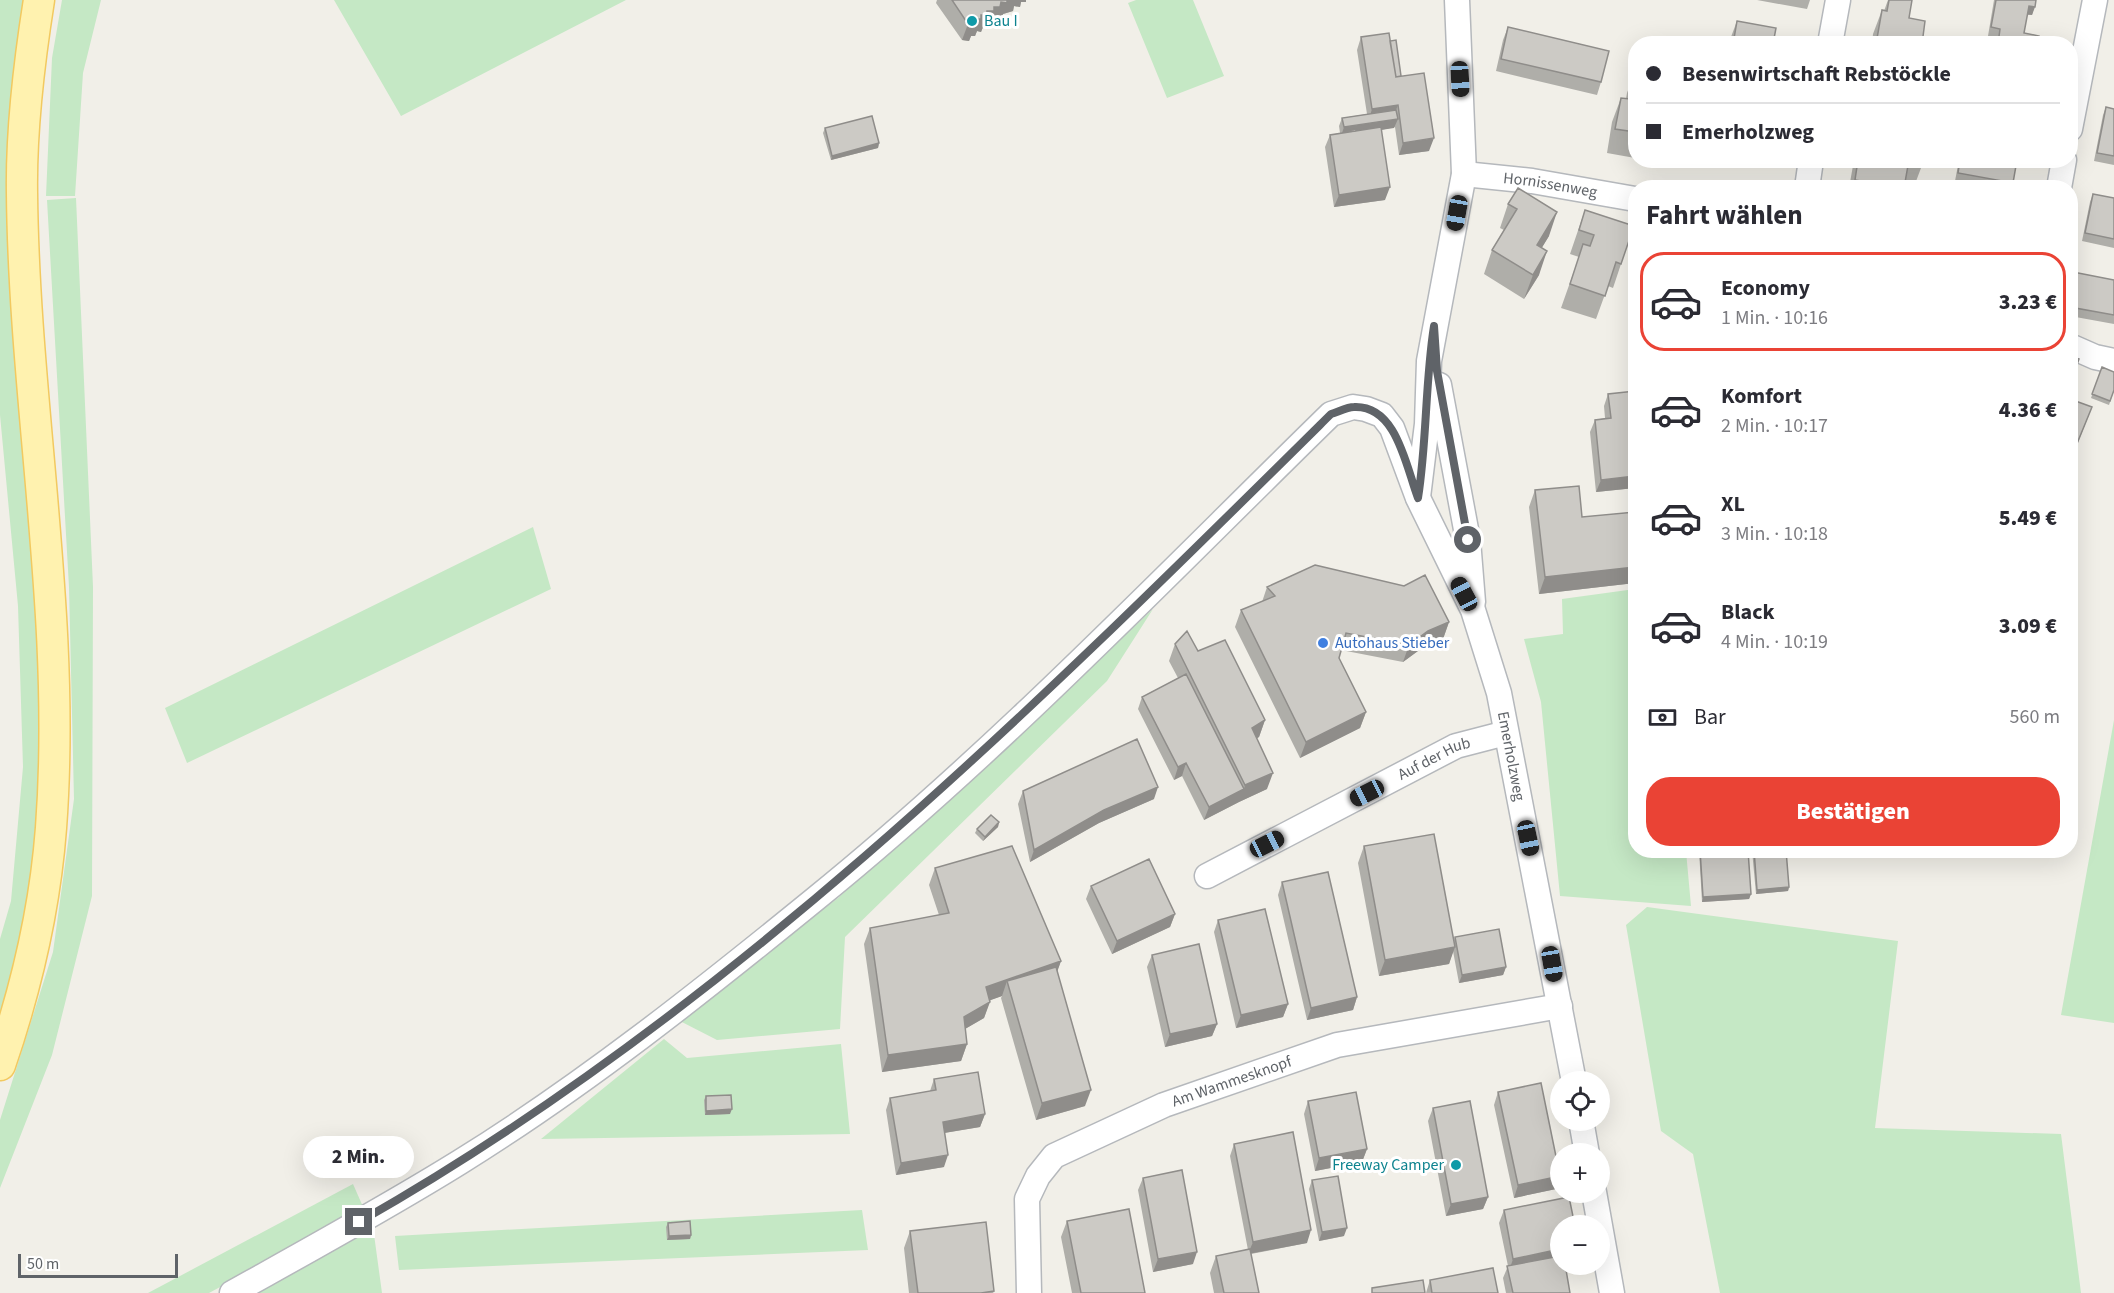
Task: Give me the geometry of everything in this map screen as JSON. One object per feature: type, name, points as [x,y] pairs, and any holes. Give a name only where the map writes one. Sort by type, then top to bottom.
[{"type":"main road","points":[[0,1065],[14,1024],[44,896],[54,767],[52,624],[34,394],[22,192],[26,117],[39,0]]},
{"type":"street","name":"Emerholzweg","points":[[1418,498],[1424,462],[1429,361],[1464,174],[1456,0]]},
{"type":"street","points":[[1831,36],[1838,0]]},
{"type":"street","points":[[2078,88],[2095,0]]},
{"type":"street","name":"Hornissenweg","points":[[1464,174],[1532,181],[1628,198]]},
{"type":"street","name":"Emerholzweg","points":[[1434,326],[1437,371],[1468,540],[1473,610]]},
{"type":"street","points":[[2078,350],[2095,357],[2114,361]]},
{"type":"street","name":"Emerholzweg","points":[[232,1293],[472,1154],[662,1020],[816,898],[965,769],[1066,675],[1331,414],[1353,407],[1382,415],[1392,428],[1418,498],[1473,610],[1490,657],[1572,1071]]},
{"type":"street","name":"Auf der Hub","points":[[1207,876],[1456,746],[1506,733]]},
{"type":"street","name":"Am Wammesknopf","points":[[1029,1293],[1027,1199],[1038,1176],[1054,1156],[1164,1105],[1337,1045],[1560,1006]]},
{"type":"street","points":[[1596,1203],[1612,1293]]},
{"type":"green space","points":[[0,0],[39,0],[26,117],[54,767],[0,1065],[0,939],[11,901],[23,767],[18,606],[0,415]]},
{"type":"green space","points":[[62,0],[101,0],[83,73],[75,196],[46,196],[52,58]]},
{"type":"green space","points":[[334,0],[626,0],[401,116]]},
{"type":"green space","points":[[1136,0],[1193,0],[1224,76],[1167,98],[1128,3]]},
{"type":"green space","points":[[76,198],[93,587],[92,896],[52,1055],[0,1188],[0,1120],[53,952],[74,799],[69,587],[47,200]]},
{"type":"green space","points":[[533,527],[551,589],[187,763],[165,708]]},
{"type":"green space","points":[[1628,590],[1628,858],[1687,858],[1691,906],[1560,896],[1541,702],[1524,639],[1563,634],[1562,599]]},
{"type":"green space","points":[[1153,609],[1107,681],[845,937],[840,1029],[717,1040],[676,1019],[838,898]]},
{"type":"green space","points":[[2114,720],[2114,1023],[2061,1015]]},
{"type":"green space","points":[[1647,907],[1898,941],[1875,1128],[2061,1134],[2081,1293],[1720,1293],[1693,1154],[1661,1131],[1626,925]]},
{"type":"green space","points":[[664,1039],[687,1058],[841,1044],[850,1134],[541,1139]]},
{"type":"green space","points":[[353,1184],[364,1209],[209,1293],[148,1293]]},
{"type":"green space","points":[[862,1210],[868,1250],[399,1270],[395,1236]]},
{"type":"green space","points":[[373,1227],[382,1293],[251,1293]]},
{"type":"building","points":[[952,0],[1007,0],[1007,3],[1001,2],[1000,7],[994,7],[994,11],[987,11],[987,15],[981,15],[981,19],[975,19],[975,24],[968,24]]},
{"type":"building","points":[[1889,0],[1912,0],[1909,18],[1925,21],[1923,36],[1877,36],[1882,10],[1887,11]]},
{"type":"building","points":[[1996,0],[2036,0],[2035,7],[2029,6],[2024,33],[2039,36],[1999,36],[2000,29],[1991,27]]},
{"type":"building","points":[[1737,21],[1776,28],[1774,36],[1734,36]]},
{"type":"building","points":[[1508,27],[1609,51],[1601,82],[1501,59]]},
{"type":"building","points":[[1389,33],[1396,77],[1424,73],[1434,138],[1403,143],[1398,105],[1372,109],[1361,37]]},
{"type":"building","points":[[1396,40],[1401,76],[1396,77],[1390,41]]},
{"type":"building","points":[[1621,98],[1628,99],[1628,131],[1615,129]]},
{"type":"building","points":[[2106,107],[2114,109],[2114,156],[2097,153]]},
{"type":"building","points":[[1396,110],[1398,119],[1344,127],[1342,118]]},
{"type":"building","points":[[872,116],[879,143],[832,156],[825,128]]},
{"type":"building","points":[[1381,127],[1390,187],[1339,195],[1330,135]]},
{"type":"building","points":[[1857,168],[1908,168],[1905,180],[1855,180]]},
{"type":"building","points":[[1959,168],[2016,168],[2014,180],[1996,180],[1958,173]]},
{"type":"building","points":[[1518,188],[1557,212],[1537,245],[1547,251],[1533,275],[1492,250],[1517,209],[1508,204]]},
{"type":"building","points":[[2093,194],[2114,198],[2114,239],[2085,233]]},
{"type":"building","points":[[1585,210],[1628,224],[1628,244],[1621,264],[1616,262],[1605,296],[1570,284],[1583,244],[1590,246],[1594,235],[1579,230]]},
{"type":"building","points":[[2078,273],[2114,280],[2114,315],[2078,308]]},
{"type":"building","points":[[2102,367],[2114,372],[2114,390],[2110,401],[2092,394]]},
{"type":"building","points":[[1628,392],[1628,477],[1601,480],[1595,420],[1611,418],[1608,394]]},
{"type":"building","points":[[2078,402],[2092,407],[2078,441]]},
{"type":"building","points":[[1579,486],[1582,517],[1628,513],[1628,568],[1545,577],[1535,490]]},
{"type":"building","points":[[1315,565],[1404,586],[1425,575],[1449,622],[1428,631],[1409,645],[1346,633],[1339,658],[1366,712],[1306,742],[1241,610],[1275,596],[1267,587]]},
{"type":"building","points":[[1187,631],[1198,651],[1225,640],[1265,720],[1252,728],[1273,773],[1245,785],[1175,644]]},
{"type":"building","points":[[1186,674],[1244,789],[1209,807],[1186,763],[1178,767],[1142,697]]},
{"type":"building","points":[[1137,739],[1158,787],[1104,810],[1034,850],[1023,791]]},
{"type":"building","points":[[991,815],[999,822],[985,837],[977,829]]},
{"type":"building","points":[[1434,834],[1455,947],[1385,960],[1364,846]]},
{"type":"building","points":[[1012,846],[1061,961],[986,987],[990,1002],[964,1017],[967,1044],[888,1055],[870,928],[949,913],[935,868]]},
{"type":"building","points":[[1701,858],[1749,858],[1751,894],[1703,897]]},
{"type":"building","points":[[1755,858],[1787,858],[1789,887],[1757,890]]},
{"type":"building","points":[[1149,859],[1175,914],[1117,941],[1091,886]]},
{"type":"building","points":[[1328,872],[1357,997],[1311,1008],[1282,882]]},
{"type":"building","points":[[1265,909],[1288,1004],[1241,1015],[1218,920]]},
{"type":"building","points":[[1499,929],[1506,967],[1462,975],[1455,937]]},
{"type":"building","points":[[1199,944],[1217,1024],[1170,1034],[1152,955]]},
{"type":"building","points":[[1056,967],[1091,1090],[1042,1103],[1007,981]]},
{"type":"building","points":[[978,1072],[985,1114],[943,1122],[948,1155],[901,1163],[890,1098],[936,1090],[934,1079]]},
{"type":"building","points":[[1541,1083],[1553,1143],[1550,1143],[1550,1178],[1518,1185],[1498,1092]]},
{"type":"building","points":[[1356,1092],[1367,1149],[1319,1158],[1308,1101]]},
{"type":"building","points":[[731,1095],[732,1109],[706,1111],[706,1096]]},
{"type":"building","name":"Freeway Camper","points":[[1470,1101],[1488,1197],[1451,1204],[1433,1108]]},
{"type":"building","points":[[1293,1132],[1311,1230],[1253,1242],[1234,1144]]},
{"type":"building","points":[[1182,1170],[1197,1252],[1158,1259],[1143,1178]]},
{"type":"building","points":[[1338,1176],[1347,1228],[1322,1232],[1312,1180]]},
{"type":"building","points":[[1550,1201],[1550,1203],[1570,1203],[1573,1215],[1550,1215],[1550,1251],[1513,1259],[1504,1210]]},
{"type":"building","points":[[1129,1209],[1145,1293],[1081,1293],[1067,1221]]},
{"type":"building","points":[[690,1221],[691,1235],[669,1236],[668,1223]]},
{"type":"building","points":[[986,1222],[994,1291],[918,1293],[910,1231]]},
{"type":"building","points":[[1250,1249],[1259,1293],[1224,1293],[1216,1256]]},
{"type":"building","points":[[1550,1258],[1550,1275],[1567,1275],[1570,1293],[1513,1293],[1507,1266]]},
{"type":"building","points":[[1493,1268],[1498,1293],[1432,1293],[1430,1280]]},
{"type":"building","points":[[1423,1280],[1425,1293],[1372,1293],[1372,1288]]},
{"type":"place","name":"Bau I","points":[[972,21]]},
{"type":"place","name":"Autohaus Stieber","points":[[1323,643]]},
{"type":"place","name":"Freeway Camper","points":[[1456,1165]]},
{"type":"route","points":[[359,1222],[462,1161],[563,1092],[662,1020],[816,898],[965,769],[1066,675],[1331,414],[1353,407],[1382,415],[1392,428],[1418,498],[1424,462],[1429,361],[1434,326],[1437,371],[1445,422],[1468,540]]}]
